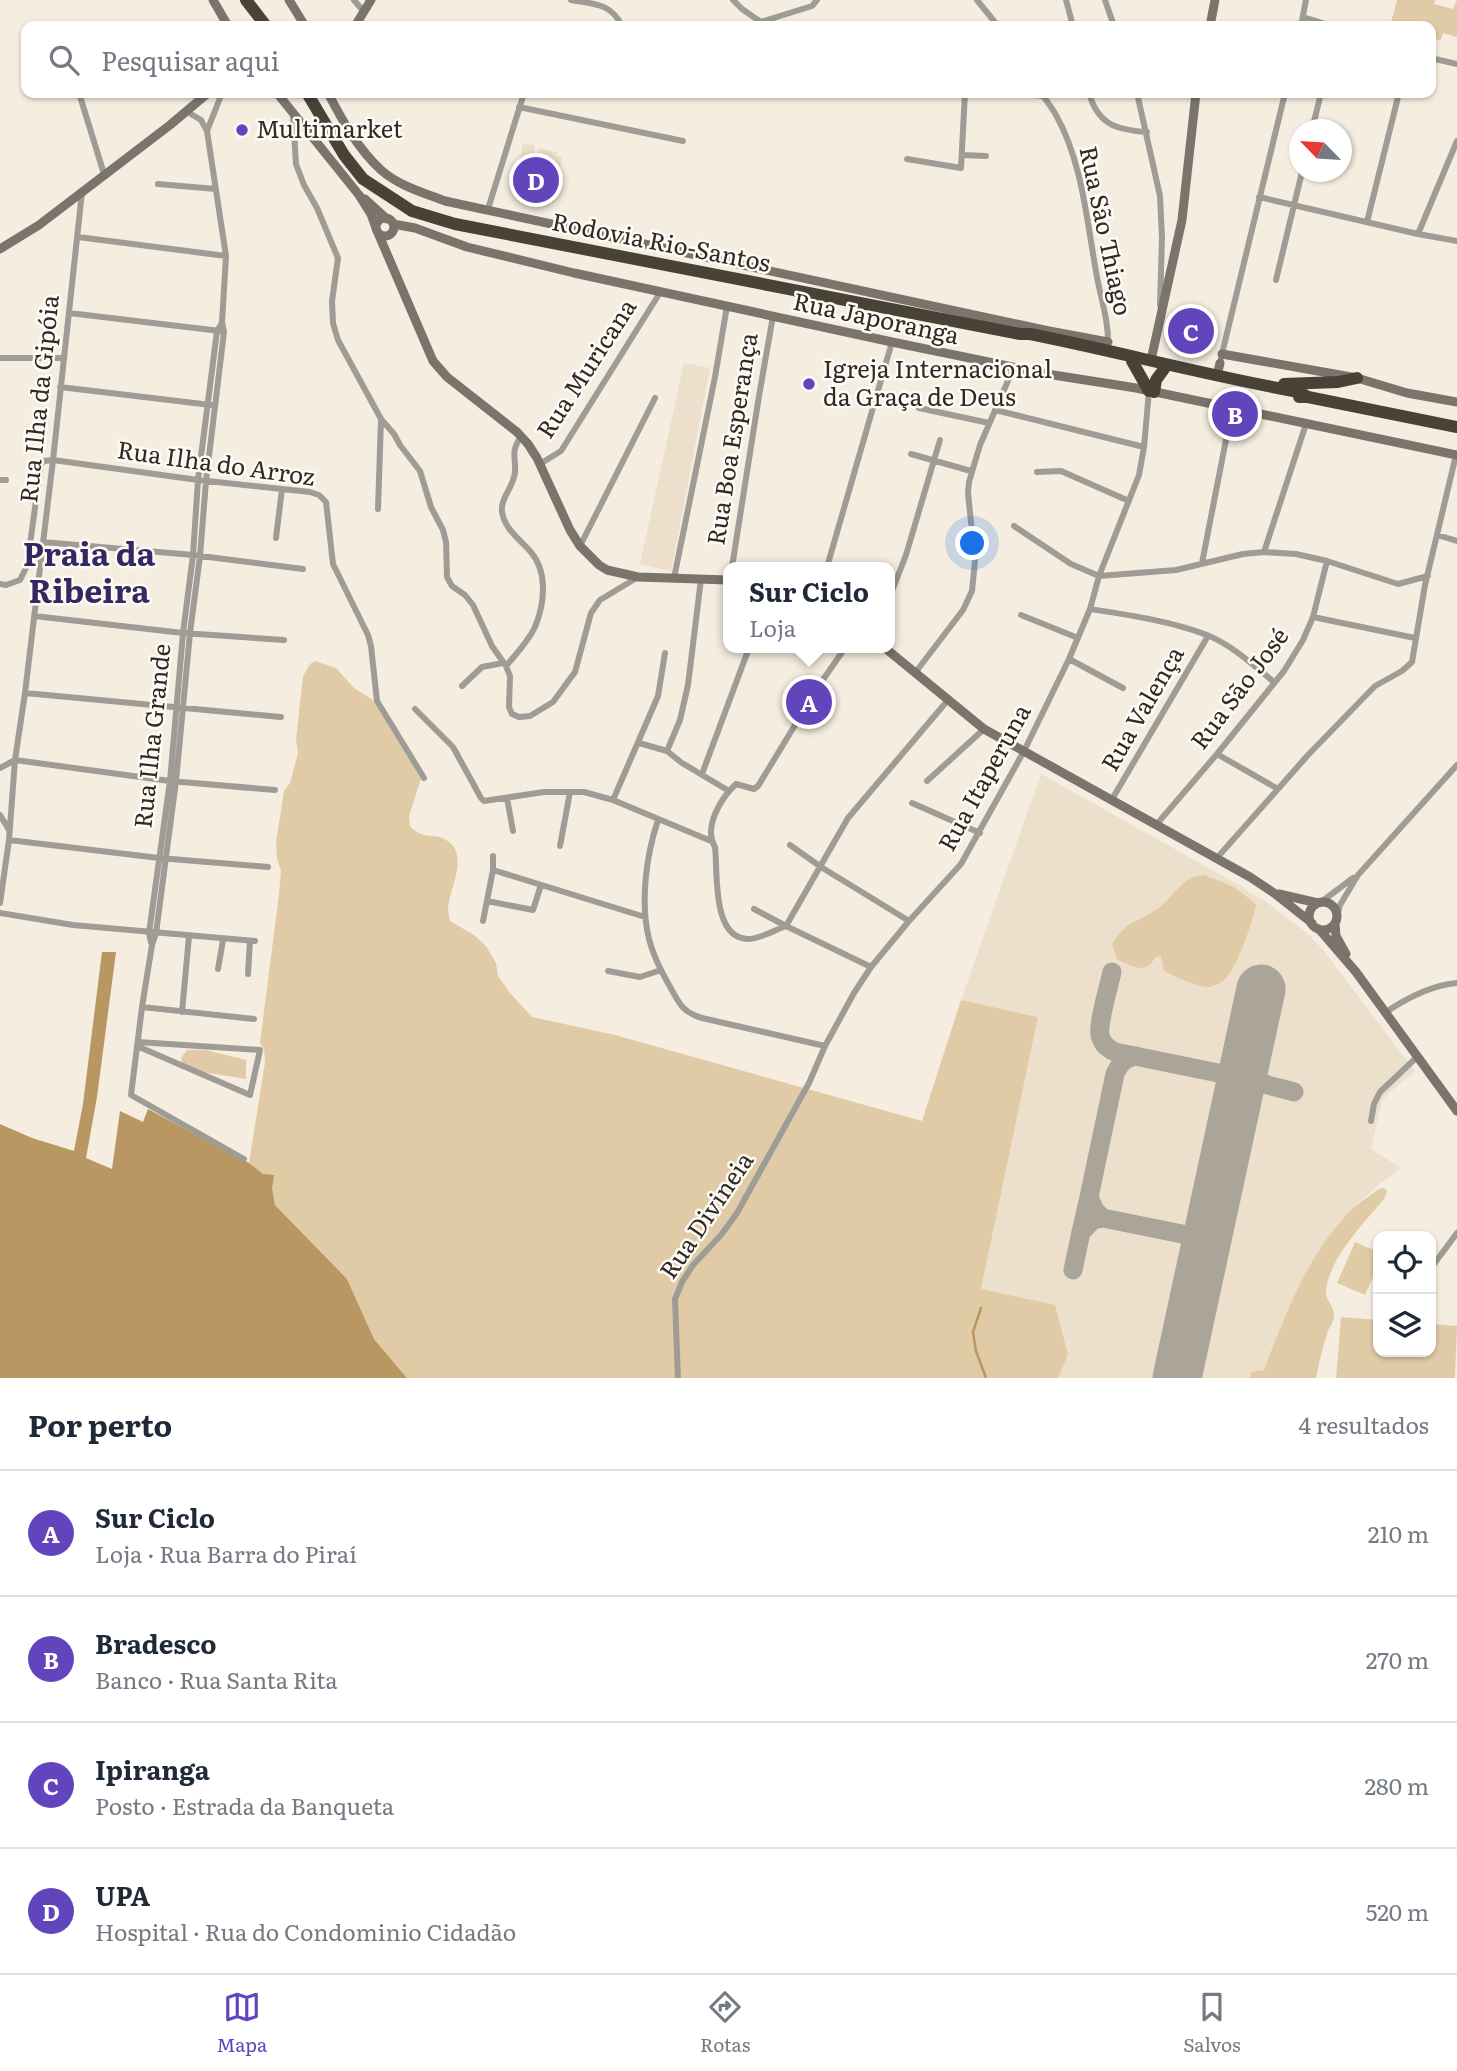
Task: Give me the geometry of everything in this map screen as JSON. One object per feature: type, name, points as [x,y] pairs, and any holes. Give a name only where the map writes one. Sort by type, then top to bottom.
[{"type":"highway","points":[[246,0],[263,21]]},
{"type":"highway","points":[[257,0],[265,21]]},
{"type":"highway","name":"Rodovia Rio-Santos","points":[[310,98],[344,155],[363,178],[412,211],[467,226],[1020,334],[1107,345],[1164,369],[1283,395],[1308,397],[1457,427]]},
{"type":"highway","name":"Rodovia Rio-Santos","points":[[1020,334],[1029,339],[1133,358],[1152,356],[1219,365],[1239,381],[1300,392],[1308,397]]},
{"type":"highway","points":[[1133,358],[1145,387],[1156,380],[1164,369]]},
{"type":"highway","points":[[1258,384],[1338,382],[1357,378]]},
{"type":"main road","points":[[213,0],[225,21]]},
{"type":"main road","points":[[289,0],[301,21]]},
{"type":"main road","points":[[358,21],[371,0]]},
{"type":"main road","points":[[1211,21],[1215,0]]},
{"type":"main road","points":[[0,249],[39,225],[202,98]]},
{"type":"main road","points":[[281,98],[386,229],[386,250],[433,361],[446,377],[528,444],[570,530],[590,558],[607,570],[638,578],[723,580]]},
{"type":"main road","points":[[331,98],[362,149],[382,171],[410,188],[446,201],[1107,345]]},
{"type":"main road","points":[[1152,356],[1182,220],[1195,98]]},
{"type":"main road","points":[[359,195],[371,214],[386,229]]},
{"type":"main road","name":"Rua Japoranga","points":[[386,229],[415,228],[467,247],[892,342],[1014,367],[1145,387],[1232,409],[1457,455]]},
{"type":"main road","points":[[1219,365],[1357,378],[1407,393],[1457,402]]},
{"type":"main road","points":[[891,653],[984,729],[1274,893],[1315,926],[1351,965],[1457,1111]]},
{"type":"main road","points":[[1274,893],[1331,904],[1336,911],[1336,936],[1351,965]]},
{"type":"main road","points":[[1315,926],[1311,911],[1320,902]]},
{"type":"main road","points":[[1315,926],[1328,929],[1336,920]]},
{"type":"street","points":[[354,0],[364,12]]},
{"type":"street","points":[[571,0],[603,6],[620,21]]},
{"type":"street","points":[[733,0],[760,21]]},
{"type":"street","points":[[764,21],[812,6],[817,0]]},
{"type":"street","points":[[977,0],[994,21]]},
{"type":"street","points":[[1066,0],[1072,21]]},
{"type":"street","points":[[1105,0],[1112,21]]},
{"type":"street","points":[[1302,21],[1306,0]]},
{"type":"street","points":[[1303,17],[1316,21]]},
{"type":"street","points":[[1436,59],[1457,64]]},
{"type":"street","points":[[81,98],[104,174]]},
{"type":"street","points":[[207,131],[220,98]]},
{"type":"street","points":[[488,209],[522,98]]},
{"type":"street","points":[[907,159],[961,168],[965,98]]},
{"type":"street","name":"Rua São Thiago","points":[[1045,98],[1057,117],[1080,181],[1105,314],[1107,345]]},
{"type":"street","points":[[1091,98],[1097,113],[1110,124],[1124,131],[1147,132]]},
{"type":"street","points":[[1138,98],[1160,196],[1160,316]]},
{"type":"street","points":[[1219,365],[1284,98]]},
{"type":"street","points":[[1315,119],[1320,98]]},
{"type":"street","points":[[1367,222],[1398,98]]},
{"type":"street","points":[[519,107],[683,141]]},
{"type":"street","points":[[186,111],[201,120],[207,131]]},
{"type":"street","points":[[293,113],[296,164],[338,258],[332,301],[338,340],[381,419],[420,471],[431,507],[443,530],[447,577],[452,586],[473,605],[510,676],[509,707],[512,714],[519,717],[530,716],[553,702],[575,672],[591,613],[600,600],[638,578]]},
{"type":"street","name":"Rua Ilha Grande","points":[[207,131],[226,256],[222,323],[202,480],[173,781],[131,1095],[244,1159]]},
{"type":"street","points":[[1418,234],[1457,141]]},
{"type":"street","points":[[962,155],[986,156]]},
{"type":"street","points":[[1276,280],[1300,182]]},
{"type":"street","points":[[158,184],[216,189]]},
{"type":"street","name":"Rua Ilha da Gipóia","points":[[0,903],[82,190]]},
{"type":"street","points":[[1259,197],[1457,241]]},
{"type":"street","points":[[78,237],[226,256]]},
{"type":"street","name":"Rua Muricana","points":[[540,464],[561,451],[661,291]]},
{"type":"street","points":[[674,578],[727,306]]},
{"type":"street","points":[[69,313],[220,331]]},
{"type":"street","name":"Rua Boa Esperança","points":[[733,562],[773,316]]},
{"type":"street","points":[[828,562],[892,342]]},
{"type":"street","points":[[0,358],[64,358]]},
{"type":"street","points":[[915,673],[963,611],[972,591],[975,561],[968,493],[971,471],[1014,367]]},
{"type":"street","points":[[60,387],[211,405]]},
{"type":"street","name":"Rua Itaperuna","points":[[825,1046],[853,993],[871,967],[961,864],[1024,751],[1069,659],[1139,475],[1144,447],[1145,387]]},
{"type":"street","points":[[580,546],[655,398]]},
{"type":"street","points":[[919,408],[989,423]]},
{"type":"street","points":[[1202,564],[1232,409]]},
{"type":"street","points":[[995,410],[1144,447]]},
{"type":"street","points":[[378,509],[381,419]]},
{"type":"street","points":[[1264,552],[1306,424]]},
{"type":"street","points":[[462,686],[482,667],[504,664],[530,635],[542,607],[542,571],[537,559],[503,520],[501,510],[512,485],[515,473],[514,450],[521,436]]},
{"type":"street","points":[[895,584],[940,440]]},
{"type":"street","points":[[911,454],[971,471]]},
{"type":"street","points":[[1216,859],[1308,755],[1375,686],[1402,671],[1412,662],[1428,576],[1457,455]]},
{"type":"street","points":[[0,584],[6,585],[20,580],[27,566],[41,464],[53,460]]},
{"type":"street","name":"Rua Ilha do Arroz","points":[[53,460],[319,495],[326,502],[333,564],[368,635],[377,701],[424,778]]},
{"type":"street","points":[[1037,472],[1061,471],[1129,501]]},
{"type":"street","points":[[276,537],[282,489]]},
{"type":"street","points":[[1014,526],[1071,564],[1100,576],[1176,570],[1243,554],[1264,552],[1296,554],[1327,561],[1398,584],[1428,576]]},
{"type":"street","points":[[1437,535],[1457,541]]},
{"type":"street","points":[[43,542],[196,555],[303,569]]},
{"type":"street","name":"Rua São José","points":[[1155,826],[1284,671],[1313,617],[1327,561]]},
{"type":"street","points":[[667,751],[680,720],[688,685],[701,579]]},
{"type":"street","points":[[1090,609],[1138,616],[1208,636],[1246,659],[1273,682]]},
{"type":"street","points":[[1021,615],[1078,638]]},
{"type":"street","points":[[34,616],[186,633],[284,640]]},
{"type":"street","points":[[1313,617],[1415,638]]},
{"type":"street","name":"Rua Valença","points":[[1111,801],[1208,636]]},
{"type":"street","points":[[613,800],[658,696],[665,653]]},
{"type":"street","points":[[702,775],[746,653]]},
{"type":"street","points":[[842,653],[758,786],[754,789],[736,784],[715,814],[712,841],[715,847],[720,913],[735,935],[748,939],[786,926],[848,818],[948,700]]},
{"type":"street","points":[[1069,659],[1123,688]]},
{"type":"street","points":[[25,693],[281,717]]},
{"type":"street","points":[[415,709],[453,747],[481,798],[490,801],[544,792],[584,792],[613,800],[712,841]]},
{"type":"street","points":[[927,780],[984,729]]},
{"type":"street","points":[[639,743],[667,751],[682,764],[729,791]]},
{"type":"street","points":[[1217,754],[1278,789]]},
{"type":"street","points":[[0,768],[15,760],[173,781],[275,790]]},
{"type":"street","points":[[1336,920],[1340,905],[1358,875],[1457,765]]},
{"type":"street","points":[[560,846],[570,792]]},
{"type":"street","points":[[506,798],[513,831]]},
{"type":"street","points":[[912,803],[980,832]]},
{"type":"street","points":[[0,815],[9,831]]},
{"type":"street","points":[[658,820],[649,852],[645,917],[649,942],[661,971],[683,1010],[694,1016],[825,1046]]},
{"type":"street","points":[[9,840],[268,867]]},
{"type":"street","points":[[790,845],[909,921]]},
{"type":"street","points":[[483,921],[493,870],[493,856]]},
{"type":"street","points":[[493,870],[645,917]]},
{"type":"street","points":[[1320,902],[1358,875]]},
{"type":"street","points":[[487,901],[533,910],[541,885]]},
{"type":"street","points":[[754,909],[871,967]]},
{"type":"street","points":[[0,913],[72,925],[253,941],[248,974]]},
{"type":"street","points":[[182,1012],[189,936]]},
{"type":"street","points":[[218,969],[223,940]]},
{"type":"street","points":[[608,971],[640,977],[661,971]]},
{"type":"street","points":[[1386,1012],[1402,1001],[1437,986],[1457,983]]},
{"type":"street","points":[[142,1007],[254,1019]]},
{"type":"street","points":[[138,1044],[260,1050],[250,1096],[138,1044]]},
{"type":"street","name":"Rua Divineia","points":[[677,1378],[675,1299],[693,1265],[737,1213],[809,1083],[825,1046]]},
{"type":"street","points":[[1371,1121],[1374,1104],[1380,1092],[1417,1057]]},
{"type":"street","points":[[1436,1261],[1457,1233]]},
{"type":"shaded area","points":[[1397,0],[1435,0],[1434,4],[1453,9],[1457,0],[1457,37],[1443,33],[1440,41],[1436,39],[1436,21],[1391,21]]},
{"type":"shaded area","points":[[523,143],[535,145],[531,166],[536,167],[540,148],[557,152],[557,156],[562,158],[553,203],[518,199],[519,195],[512,193]]},
{"type":"shaded area","points":[[684,363],[710,368],[671,571],[640,564]]},
{"type":"shaded area","points":[[315,661],[336,668],[354,688],[373,700],[421,779],[409,816],[410,826],[420,834],[444,839],[455,849],[457,866],[449,902],[450,921],[474,935],[486,946],[496,963],[498,976],[532,1017],[615,1035],[922,1121],[961,1000],[1038,1017],[981,1289],[1055,1305],[1068,1355],[1058,1378],[407,1378],[374,1339],[347,1279],[275,1205],[266,1181],[249,1163],[265,1062],[264,1049],[260,1043],[281,871],[276,843],[284,791],[290,783],[298,753],[296,739],[303,676]]},
{"type":"shaded area","points":[[1041,774],[1235,883],[1269,904],[1308,934],[1415,1071],[1382,1101],[1371,1149],[1401,1168],[1354,1207],[1320,1249],[1297,1290],[1264,1370],[1252,1372],[1250,1378],[1058,1378],[1068,1355],[981,1289],[1038,1017],[961,1000]]},
{"type":"shaded area","points":[[1204,875],[1234,887],[1256,904],[1239,955],[1224,980],[1210,987],[1200,986],[1164,971],[1161,956],[1143,968],[1117,959],[1112,944],[1124,930],[1160,907],[1188,880]]},
{"type":"shaded area","points":[[102,952],[116,952],[86,1158],[112,1169],[120,1111],[143,1122],[148,1109],[249,1163],[263,1174],[274,1175],[272,1189],[275,1205],[347,1279],[374,1339],[407,1378],[0,1378],[0,1124],[32,1138],[74,1151],[83,1104]]},
{"type":"shaded area","points":[[187,1050],[206,1050],[246,1060],[246,1079],[197,1071],[182,1063],[181,1058]]},
{"type":"shaded area","points":[[1384,1188],[1387,1191],[1384,1199],[1340,1254],[1329,1279],[1326,1295],[1334,1318],[1324,1342],[1316,1378],[1250,1378],[1251,1372],[1264,1370],[1300,1284],[1337,1225],[1353,1208]]},
{"type":"shaded area","points":[[1355,1242],[1373,1250],[1373,1277],[1365,1295],[1337,1283]]},
{"type":"shaded area","points":[[1341,1317],[1373,1320],[1373,1357],[1436,1357],[1436,1324],[1457,1326],[1455,1378],[1336,1378]]},
{"type":"waterway","points":[[981,1308],[973,1332],[976,1351],[986,1378]]},
{"type":"taxiway","points":[[1112,972],[1100,1029],[1101,1038],[1107,1047],[1115,1052],[1223,1074]]},
{"type":"taxiway","points":[[1089,1197],[1115,1074],[1123,1062],[1137,1056]]},
{"type":"taxiway","points":[[1246,1058],[1247,1067],[1256,1079],[1294,1092]]},
{"type":"taxiway","points":[[1235,1072],[1223,1074],[1234,1083],[1238,1097]]},
{"type":"taxiway","points":[[1103,1218],[1093,1220],[1081,1232],[1089,1197],[1095,1211],[1103,1218],[1187,1235]]},
{"type":"taxiway","points":[[1202,1260],[1200,1246],[1187,1235],[1202,1230],[1211,1218]]},
{"type":"taxiway","points":[[1073,1270],[1081,1232]]},
{"type":"runway","points":[[1177,1378],[1261,989]]},
{"type":"place","name":"Multimarket","points":[[242,130]]},
{"type":"place","name":"UPA","points":[[536,180]]},
{"type":"place","name":"Ipiranga","points":[[1191,331]]},
{"type":"place","name":"Igreja Internacional da Graça de Deus","points":[[809,384]]},
{"type":"place","name":"Bradesco","points":[[1235,414]]},
{"type":"place","name":"Sur Ciclo","points":[[809,702]]},
{"type":"district","name":"Praia da Ribeira","points":[[89,574]]}]
